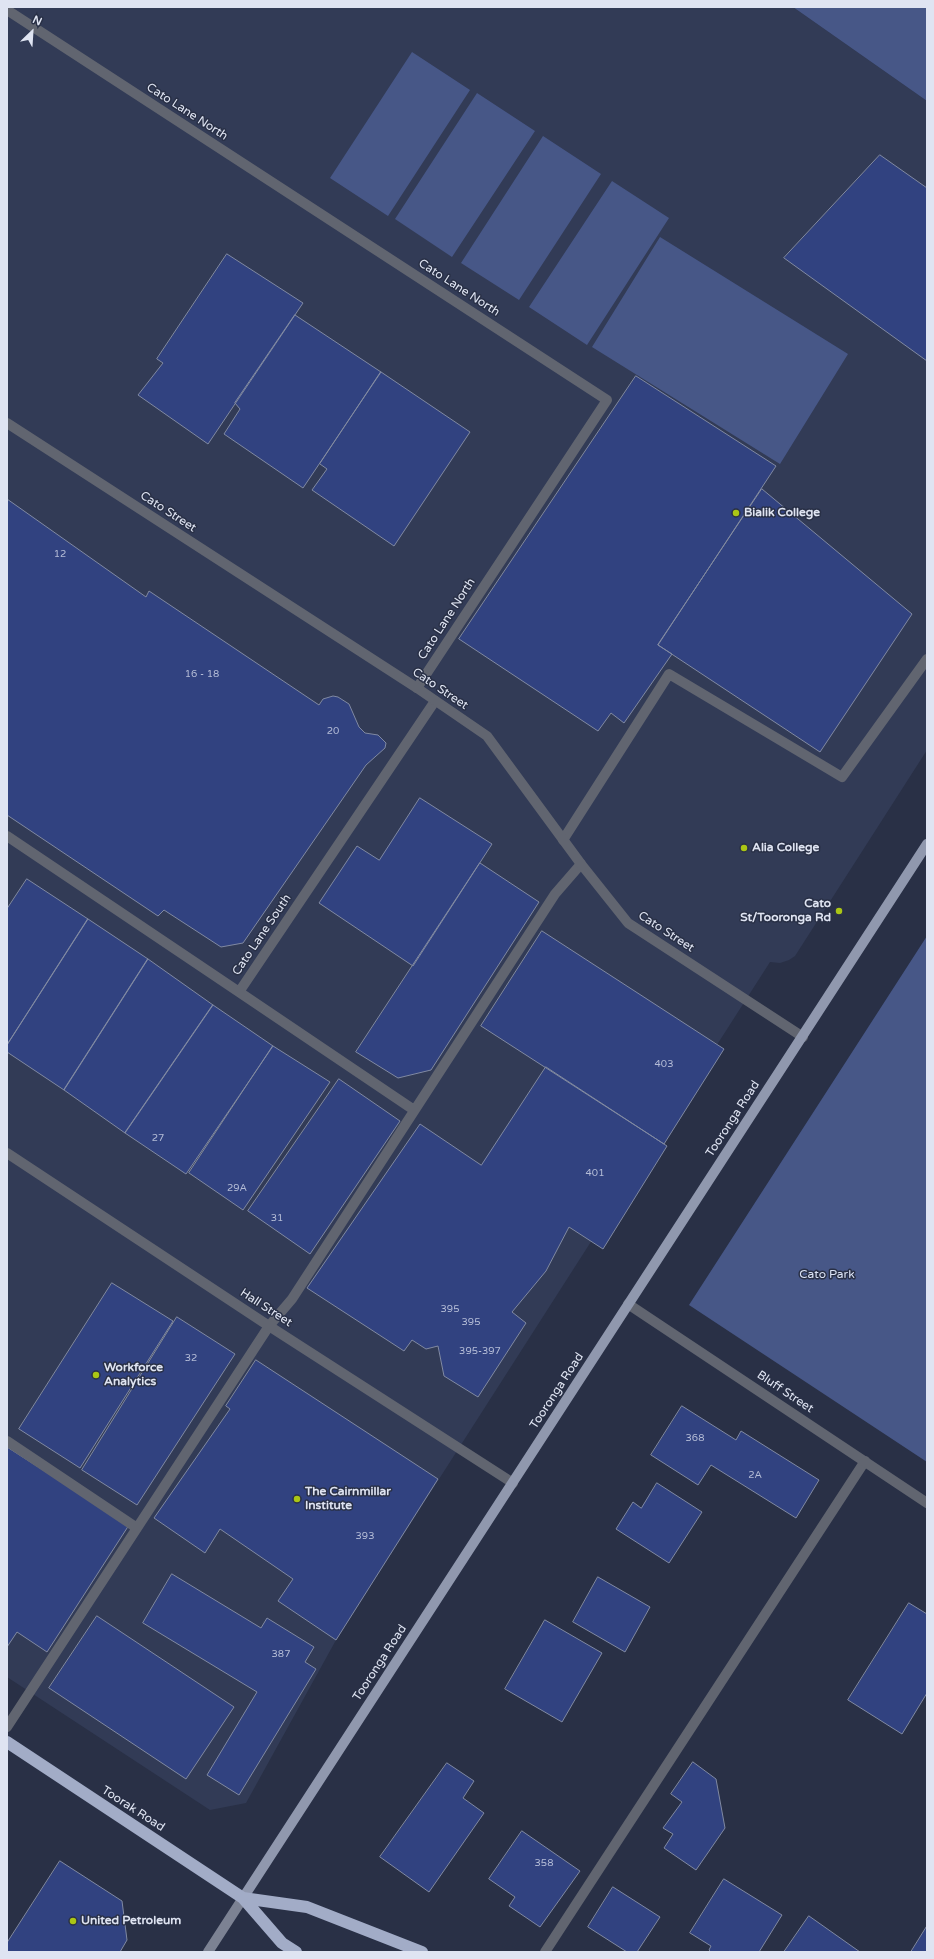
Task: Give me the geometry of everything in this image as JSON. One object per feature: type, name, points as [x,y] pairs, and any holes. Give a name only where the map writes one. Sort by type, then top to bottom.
[{"type":"highway","name":"Toorak Road","points":[[7,1742],[243,1898],[282,1943],[296,1952]]},
{"type":"highway","name":"Toorak Road","points":[[243,1898],[307,1907],[422,1952]]},
{"type":"main road","name":"Tooronga Road","points":[[208,1952],[514,1483],[628,1304],[927,844]]},
{"type":"street","name":"Cato Lane North","points":[[7,10],[607,400],[417,688]]},
{"type":"street","name":"Cato Street","points":[[7,423],[417,688],[487,736],[581,864],[628,922],[803,1036]]},
{"type":"street","points":[[563,840],[669,674],[842,778],[927,659]]},
{"type":"street","name":"Cato Lane South","points":[[7,836],[239,992],[435,701]]},
{"type":"street","points":[[7,1727],[269,1326],[292,1299],[555,894],[581,864]]},
{"type":"street","points":[[239,992],[414,1110]]},
{"type":"street","name":"Hall Street","points":[[7,1153],[269,1326],[514,1483]]},
{"type":"street","name":"Bluff Street","points":[[628,1304],[927,1503]]},
{"type":"street","points":[[7,1442],[137,1528]]},
{"type":"street","points":[[545,1952],[865,1461]]},
{"type":"shaded area","points":[[7,7],[793,7],[927,101],[927,750],[795,956],[780,963],[770,962],[336,1640],[246,1803],[210,1810],[7,1677]]},
{"type":"green space","points":[[793,7],[927,7],[927,101]]},
{"type":"green space","points":[[412,52],[470,90],[388,216],[330,178]]},
{"type":"green space","points":[[477,93],[535,131],[452,257],[395,219]]},
{"type":"green space","points":[[543,136],[601,174],[519,300],[461,263]]},
{"type":"green space","points":[[612,181],[669,218],[587,345],[529,307]]},
{"type":"green space","points":[[660,237],[848,354],[780,464],[592,347]]},
{"type":"green space","name":"Cato Park","points":[[927,936],[927,1462],[689,1305]]},
{"type":"building","points":[[880,155],[927,188],[927,361],[784,258]]},
{"type":"building","points":[[227,254],[303,303],[208,444],[138,395],[163,363],[157,359]]},
{"type":"building","points":[[295,315],[381,372],[303,488],[224,434],[240,409],[235,403]]},
{"type":"building","points":[[381,372],[470,432],[394,546],[312,490],[327,469],[320,464]]},
{"type":"building","points":[[636,376],[776,466],[658,645],[672,654],[624,723],[611,713],[598,731],[459,639]]},
{"type":"building","points":[[762,489],[912,614],[820,752],[658,645]]},
{"type":"building","points":[[7,499],[146,597],[149,591],[319,705],[323,699],[333,696],[338,697],[349,704],[359,727],[365,733],[378,735],[386,743],[385,748],[366,765],[243,943],[221,947],[164,910],[158,916],[7,815]]},
{"type":"building","points":[[420,798],[492,844],[413,966],[319,903],[357,846],[379,860]]},
{"type":"building","points":[[480,863],[539,902],[431,1070],[398,1078],[356,1052]]},
{"type":"building","points":[[27,879],[88,919],[7,1045],[7,909]]},
{"type":"building","points":[[88,919],[148,959],[64,1090],[7,1052],[7,1045]]},
{"type":"building","points":[[542,931],[724,1049],[664,1144],[481,1026]]},
{"type":"building","points":[[148,959],[213,1005],[125,1133],[64,1090]]},
{"type":"building","points":[[213,1005],[273,1046],[186,1174],[125,1133]]},
{"type":"building","points":[[273,1046],[330,1082],[243,1210],[189,1173]]},
{"type":"building","points":[[546,1067],[667,1146],[603,1249],[569,1227],[546,1271],[512,1312],[526,1323],[478,1397],[444,1376],[438,1346],[426,1349],[412,1340],[404,1351],[307,1288],[420,1124],[481,1165]]},
{"type":"building","points":[[339,1079],[400,1121],[310,1254],[248,1211]]},
{"type":"building","name":"Workforce Analytics","points":[[112,1283],[173,1321],[80,1468],[19,1429]]},
{"type":"building","points":[[177,1317],[235,1354],[137,1505],[82,1470]]},
{"type":"building","name":"The Cairnmillar Institute","points":[[256,1360],[438,1479],[336,1640],[278,1601],[293,1579],[220,1529],[205,1553],[154,1518],[230,1409],[226,1406]]},
{"type":"building","points":[[682,1406],[736,1440],[741,1431],[819,1480],[796,1518],[711,1465],[698,1485],[651,1455]]},
{"type":"building","points":[[7,1447],[129,1525],[47,1652],[17,1632],[7,1647]]},
{"type":"building","points":[[657,1483],[702,1512],[669,1563],[616,1529],[633,1502],[641,1508]]},
{"type":"building","points":[[172,1574],[261,1628],[267,1618],[314,1647],[305,1662],[316,1669],[239,1795],[207,1775],[257,1692],[143,1623]]},
{"type":"building","points":[[598,1577],[650,1607],[625,1652],[573,1622]]},
{"type":"building","points":[[909,1603],[927,1614],[927,1693],[902,1734],[848,1700]]},
{"type":"building","points":[[97,1616],[234,1707],[186,1779],[49,1688]]},
{"type":"building","points":[[545,1620],[602,1653],[562,1722],[505,1689]]},
{"type":"building","points":[[693,1762],[716,1779],[725,1828],[696,1870],[664,1848],[673,1834],[663,1828],[682,1802],[671,1794]]},
{"type":"building","points":[[447,1763],[474,1781],[463,1798],[484,1813],[429,1892],[380,1857]]},
{"type":"building","points":[[522,1831],[580,1871],[540,1927],[509,1906],[515,1897],[489,1879]]},
{"type":"building","name":"United Petroleum","points":[[60,1861],[122,1901],[127,1940],[120,1952],[7,1952],[7,1943]]},
{"type":"building","points":[[724,1879],[782,1915],[759,1952],[711,1952],[709,1950],[711,1946],[690,1933]]},
{"type":"building","points":[[613,1887],[660,1917],[637,1952],[627,1952],[588,1927]]},
{"type":"building","points":[[809,1916],[860,1952],[784,1952]]},
{"type":"building","points":[[927,1926],[927,1952],[911,1952]]},
{"type":"place","name":"Bialik College","points":[[736,513]]},
{"type":"place","name":"Alia College","points":[[744,848]]},
{"type":"place","name":"Cato St/Tooronga Rd","points":[[839,911]]},
{"type":"place","name":"Workforce Analytics","points":[[96,1375]]},
{"type":"place","name":"The Cairnmillar Institute","points":[[297,1499]]},
{"type":"place","name":"United Petroleum","points":[[73,1921]]}]
